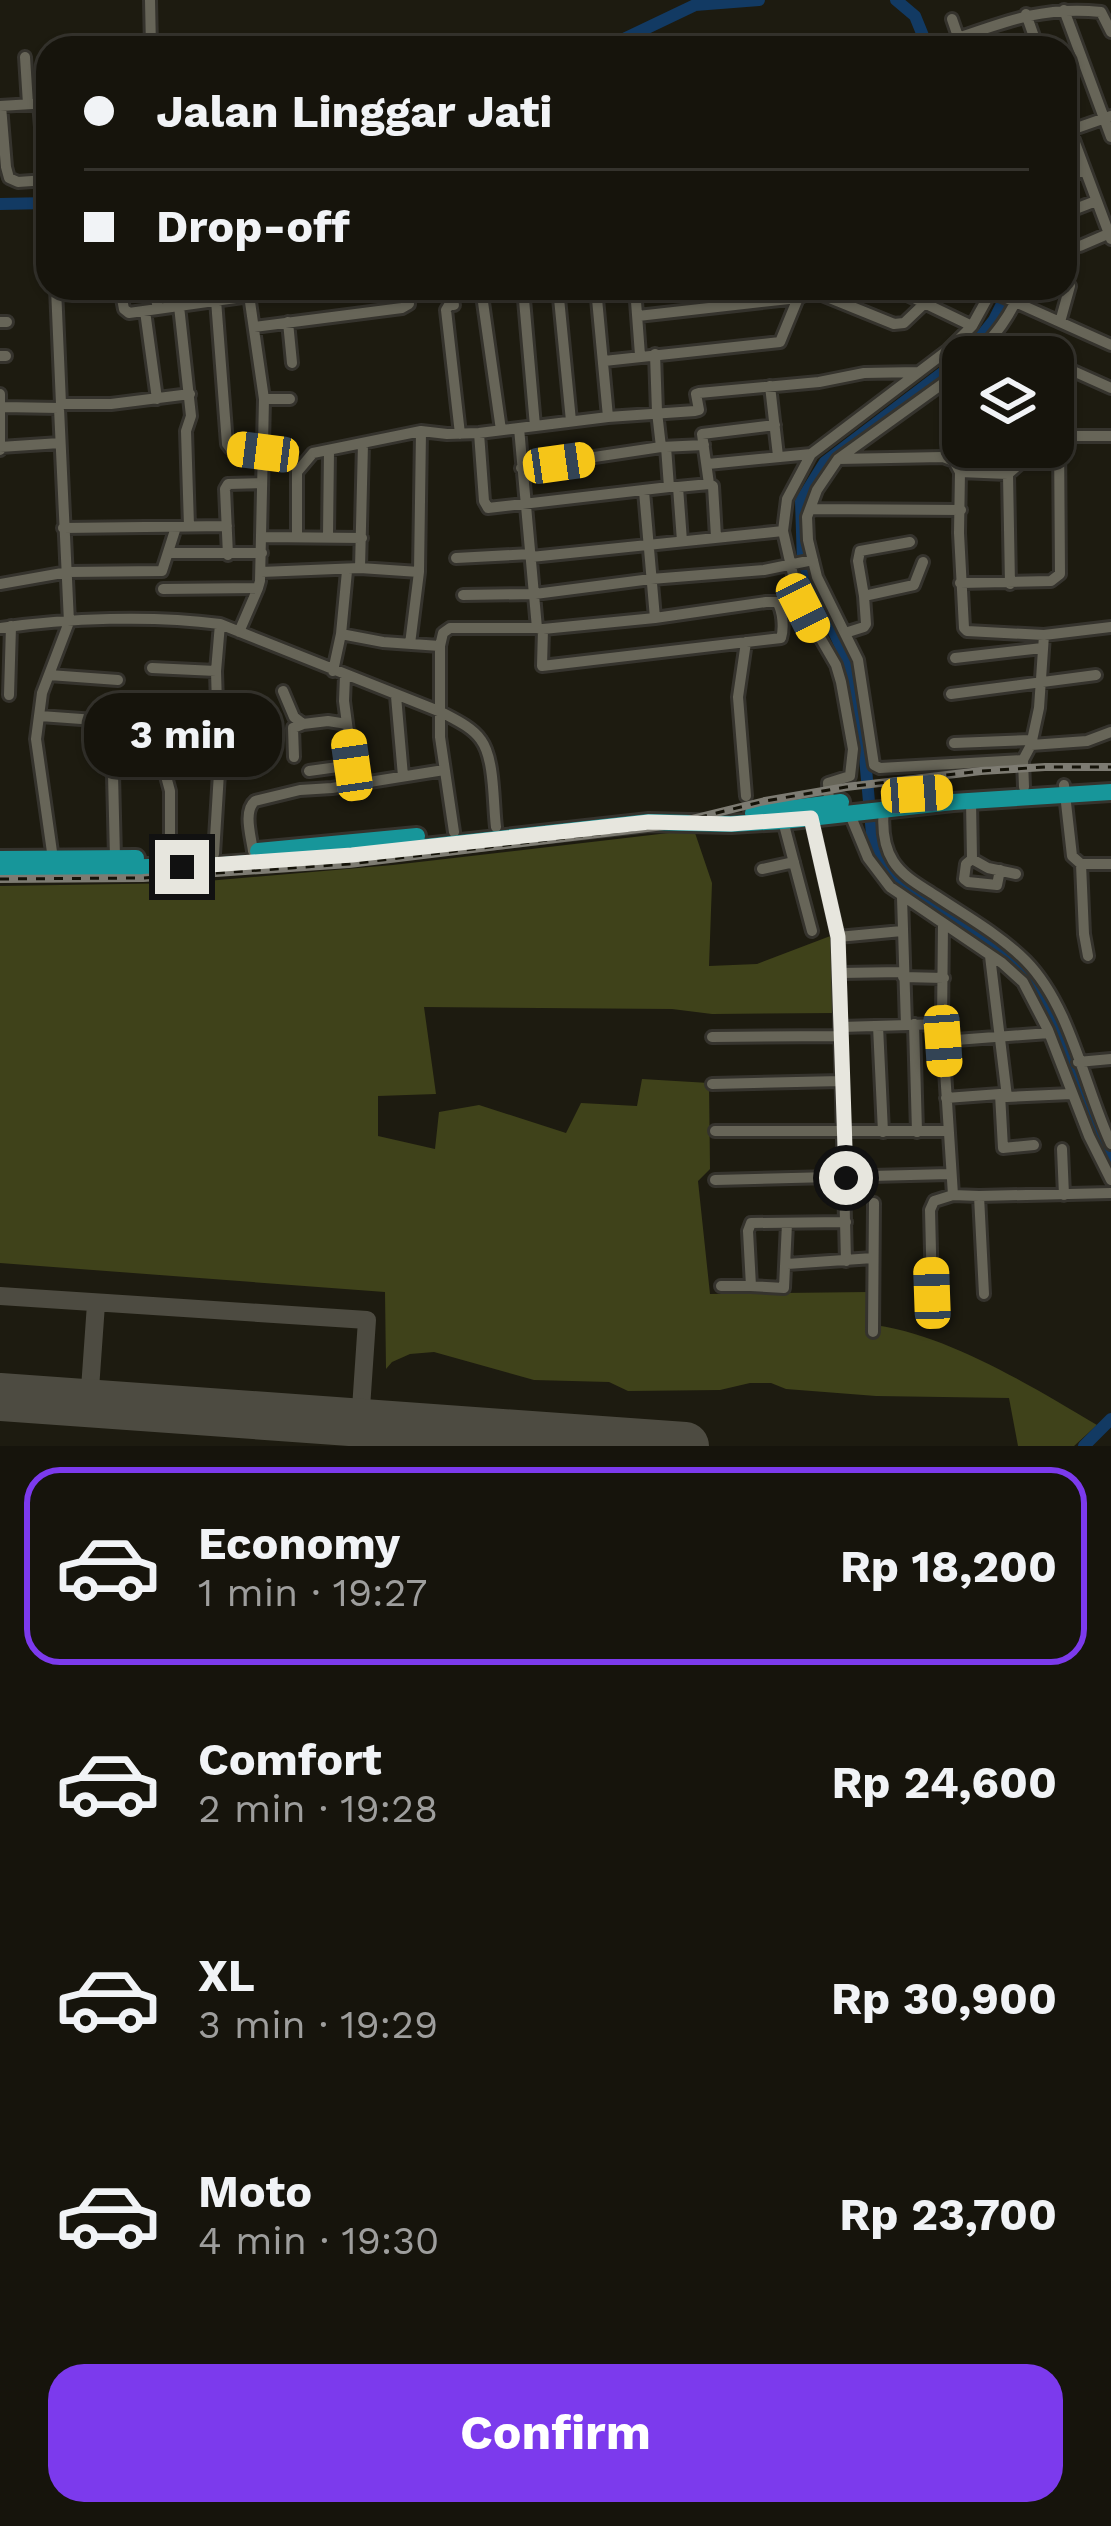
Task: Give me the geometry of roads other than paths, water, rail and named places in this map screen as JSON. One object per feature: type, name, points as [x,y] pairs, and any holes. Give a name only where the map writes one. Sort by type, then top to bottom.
[{"type":"highway","points":[[0,871],[253,851],[352,849],[602,815],[731,824],[783,821],[883,804],[1111,782]]},
{"type":"highway","points":[[962,796],[1024,787],[1111,792]]},
{"type":"highway","points":[[0,860],[223,865],[649,817],[731,815],[829,804],[851,809]]},
{"type":"street","points":[[150,0],[150,36]]},
{"type":"street","points":[[1064,10],[1074,36]]},
{"type":"street","points":[[976,36],[1026,14],[1064,10],[1101,12],[1110,29]]},
{"type":"street","points":[[1026,14],[1034,36]]},
{"type":"street","points":[[952,19],[958,36]]},
{"type":"street","points":[[1077,42],[1111,137]]},
{"type":"street","points":[[25,57],[36,97]]},
{"type":"street","points":[[36,104],[1,106],[7,175],[11,180],[36,180]]},
{"type":"street","points":[[1077,128],[1107,117]]},
{"type":"street","points":[[1077,148],[1110,235],[1080,246]]},
{"type":"street","points":[[1077,173],[1084,170]]},
{"type":"street","points":[[1077,208],[1096,201]]},
{"type":"street","points":[[53,859],[36,739],[42,693],[69,622],[56,300]]},
{"type":"street","points":[[123,300],[125,311],[202,300]]},
{"type":"street","points":[[153,300],[157,399]]},
{"type":"street","points":[[0,584],[68,572],[159,572],[165,568],[182,526],[186,431],[191,416],[183,300]]},
{"type":"street","points":[[217,300],[227,444],[263,452]]},
{"type":"street","points":[[239,632],[258,588],[262,553],[264,400],[250,300]]},
{"type":"street","points":[[254,327],[402,308],[409,300]]},
{"type":"street","points":[[483,300],[501,430]]},
{"type":"street","points":[[524,300],[535,426]]},
{"type":"street","points":[[559,300],[571,421]]},
{"type":"street","points":[[597,300],[608,417]]},
{"type":"street","points":[[636,300],[640,355]]},
{"type":"street","points":[[638,316],[780,300]]},
{"type":"street","points":[[604,361],[780,342],[797,300]]},
{"type":"street","points":[[840,300],[894,324],[904,323],[925,303]]},
{"type":"street","points":[[919,300],[972,326]]},
{"type":"street","points":[[829,804],[828,783],[850,776],[853,749],[836,665],[803,608],[783,531],[787,499],[812,454],[948,350],[972,326],[986,300]]},
{"type":"street","points":[[1060,322],[1066,300]]},
{"type":"street","points":[[992,336],[1014,301],[1111,346]]},
{"type":"street","points":[[454,304],[446,310],[460,434]]},
{"type":"street","points":[[288,322],[292,363]]},
{"type":"street","points":[[656,354],[657,412],[682,541]]},
{"type":"street","points":[[1074,371],[1111,388]]},
{"type":"street","points":[[297,536],[297,472],[313,453],[421,431],[479,433],[699,410],[699,393],[919,372]]},
{"type":"street","points":[[942,384],[838,459],[817,490],[807,517],[812,560],[858,661],[874,765],[1023,760]]},
{"type":"street","points":[[770,386],[778,456]]},
{"type":"street","points":[[60,443],[0,448],[1,400],[60,406],[190,394]]},
{"type":"street","points":[[264,400],[290,399]]},
{"type":"street","points":[[716,537],[714,489],[709,484],[702,434],[775,425]]},
{"type":"street","points":[[454,832],[440,737],[440,646],[443,633],[450,628],[540,628],[777,602],[782,637],[542,666],[540,628],[521,468],[519,428]]},
{"type":"street","points":[[410,644],[419,572],[421,431]]},
{"type":"street","points":[[479,433],[485,506],[491,508],[709,484]]},
{"type":"street","points":[[1074,436],[1111,436]]},
{"type":"street","points":[[355,784],[339,673],[341,634],[362,538],[363,443]]},
{"type":"street","points":[[521,468],[664,447],[704,446]]},
{"type":"street","points":[[328,451],[328,536]]},
{"type":"street","points":[[708,464],[812,454]]},
{"type":"street","points":[[838,459],[943,457],[954,461],[960,472],[964,628],[1043,642]]},
{"type":"street","points":[[960,472],[1008,474],[1015,468]]},
{"type":"street","points":[[960,584],[1051,581],[1060,574],[1057,468]]},
{"type":"street","points":[[1008,474],[1010,584]]},
{"type":"street","points":[[228,555],[226,486],[261,483]]},
{"type":"street","points":[[644,491],[655,618]]},
{"type":"street","points":[[810,508],[961,510]]},
{"type":"street","points":[[63,528],[227,526]]},
{"type":"street","points":[[456,558],[783,531]]},
{"type":"street","points":[[262,537],[362,538]]},
{"type":"street","points":[[845,633],[866,624],[860,551],[910,542]]},
{"type":"street","points":[[169,553],[262,553]]},
{"type":"street","points":[[463,595],[535,594],[812,560]]},
{"type":"street","points":[[864,596],[914,585],[923,562]]},
{"type":"street","points":[[261,572],[419,572]]},
{"type":"street","points":[[163,589],[258,588]]},
{"type":"street","points":[[9,695],[6,627],[182,619],[220,624],[441,712],[481,739],[489,758],[496,827]]},
{"type":"street","points":[[214,854],[220,624]]},
{"type":"street","points":[[955,658],[1111,627]]},
{"type":"street","points":[[341,634],[440,646]]},
{"type":"street","points":[[746,642],[738,697],[746,796]]},
{"type":"street","points":[[1024,787],[1023,760],[1038,715],[1043,642]]},
{"type":"street","points":[[152,668],[216,671]]},
{"type":"street","points":[[49,675],[118,680]]},
{"type":"street","points":[[951,694],[1096,675]]},
{"type":"street","points":[[283,691],[302,724]]},
{"type":"street","points":[[396,696],[403,776]]},
{"type":"street","points":[[40,716],[123,722],[193,710]]},
{"type":"street","points":[[159,714],[160,754],[170,791],[170,857]]},
{"type":"street","points":[[294,757],[293,729],[328,721],[346,724]]},
{"type":"street","points":[[954,743],[1087,741],[1111,732]]},
{"type":"street","points":[[309,771],[352,765]]},
{"type":"street","points":[[253,851],[248,812],[252,802],[282,793],[444,770]]},
{"type":"street","points":[[106,862],[113,774]]},
{"type":"street","points":[[1064,790],[1072,856],[1081,864],[1111,864]]},
{"type":"street","points":[[962,796],[972,859],[964,878],[997,885],[1000,870]]},
{"type":"street","points":[[883,804],[884,841],[897,867],[1025,961],[1063,1015],[1111,1144]]},
{"type":"street","points":[[851,809],[868,858],[883,880],[1019,977],[1049,1033],[1111,1180]]},
{"type":"street","points":[[811,818],[838,937],[846,1261]]},
{"type":"street","points":[[783,821],[812,932]]},
{"type":"street","points":[[972,859],[1016,874]]},
{"type":"street","points":[[762,869],[794,862]]},
{"type":"street","points":[[1081,864],[1088,956]]},
{"type":"street","points":[[902,897],[903,975],[917,1132]]},
{"type":"street","points":[[944,924],[942,1024],[953,1195]]},
{"type":"street","points":[[838,937],[902,931]]},
{"type":"street","points":[[990,956],[1004,1096],[1003,1148],[1034,1145]]},
{"type":"street","points":[[840,974],[944,978]]},
{"type":"street","points":[[712,1037],[942,1024]]},
{"type":"street","points":[[878,1026],[883,1132]]},
{"type":"street","points":[[943,1041],[1049,1033]]},
{"type":"street","points":[[1078,1062],[1111,1059]]},
{"type":"street","points":[[712,1084],[842,1081]]},
{"type":"street","points":[[946,1098],[1071,1094]]},
{"type":"street","points":[[716,1131],[948,1131]]},
{"type":"street","points":[[1062,1149],[1064,1195]]},
{"type":"street","points":[[716,1180],[950,1174]]},
{"type":"street","points":[[932,1293],[929,1210],[934,1201],[953,1195],[1111,1192]]},
{"type":"street","points":[[979,1196],[984,1294]]},
{"type":"street","points":[[873,1332],[874,1203]]},
{"type":"street","points":[[751,1286],[750,1224],[846,1222]]},
{"type":"street","points":[[721,1286],[783,1289],[787,1223]]},
{"type":"street","points":[[787,1264],[872,1258]]},
{"type":"waterway","points":[[630,36],[695,5],[759,0]]},
{"type":"waterway","points":[[896,0],[915,16],[923,36]]},
{"type":"waterway","points":[[0,204],[36,203]]},
{"type":"waterway","points":[[1004,300],[967,354],[825,462],[801,501],[803,563],[850,667],[873,845],[897,880],[1001,949],[1036,983],[1111,1158]]},
{"type":"waterway","points":[[1084,1446],[1111,1419]]},
{"type":"railway","points":[[0,879],[143,878],[349,864],[664,826],[846,787],[981,771],[1111,767]]}]
